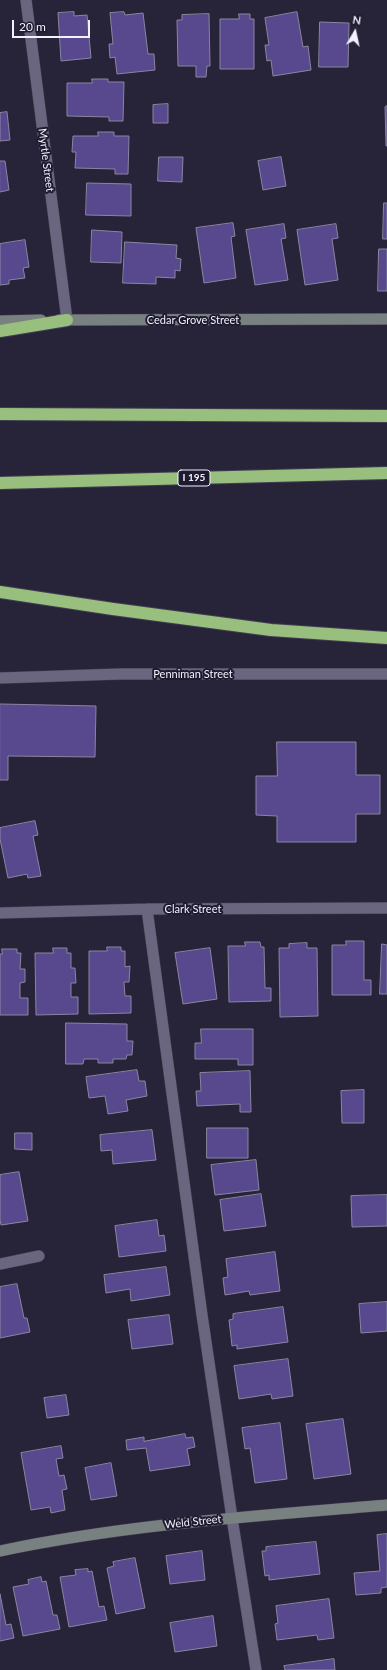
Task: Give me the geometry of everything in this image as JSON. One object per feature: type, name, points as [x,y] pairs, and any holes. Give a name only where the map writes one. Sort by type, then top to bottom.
[{"type":"highway","points":[[0,331],[67,320]]},
{"type":"highway","points":[[0,414],[387,416]]},
{"type":"highway","name":"I 195","points":[[0,483],[387,473]]},
{"type":"highway","points":[[0,592],[271,630],[387,638]]},
{"type":"main road","name":"Cedar Grove Street","points":[[0,320],[387,319]]},
{"type":"main road","name":"Weld Street","points":[[0,1551],[94,1534],[169,1524],[387,1505]]},
{"type":"street","name":"Myrtle Street","points":[[26,0],[67,320]]},
{"type":"street","name":"Penniman Street","points":[[0,678],[120,674],[387,674]]},
{"type":"street","name":"Clark Street","points":[[0,913],[147,909],[387,908]]},
{"type":"street","points":[[147,909],[232,1518],[256,1670]]},
{"type":"street","points":[[0,1264],[39,1256]]},
{"type":"building","points":[[74,12],[74,16],[87,15],[91,58],[61,61],[58,13]]},
{"type":"building","points":[[124,12],[125,15],[143,13],[148,54],[154,54],[155,70],[117,74],[115,57],[110,58],[109,44],[113,44],[110,13]]},
{"type":"building","points":[[297,12],[303,47],[308,46],[311,70],[273,76],[271,60],[267,61],[265,45],[269,45],[265,18]]},
{"type":"building","points":[[209,14],[210,66],[207,66],[206,77],[196,77],[196,66],[178,66],[177,20],[182,20],[182,15]]},
{"type":"building","points":[[239,14],[250,14],[250,19],[254,19],[254,69],[220,69],[220,19],[239,19]]},
{"type":"building","points":[[320,22],[349,23],[348,67],[319,67]]},
{"type":"building","points":[[92,79],[108,79],[108,82],[124,82],[123,121],[109,121],[109,117],[67,116],[67,83],[92,83]]},
{"type":"building","points":[[168,104],[168,123],[153,123],[153,105]]},
{"type":"building","points":[[387,106],[387,146],[386,146],[385,107]]},
{"type":"building","points":[[7,112],[10,140],[0,141],[0,113]]},
{"type":"building","points":[[98,132],[114,132],[114,136],[129,136],[128,174],[115,174],[115,169],[75,168],[76,152],[72,152],[73,136],[98,136]]},
{"type":"building","points":[[159,157],[183,157],[182,182],[158,181]]},
{"type":"building","points":[[281,157],[286,186],[263,190],[258,161]]},
{"type":"building","points":[[0,161],[5,161],[9,190],[0,192]]},
{"type":"building","points":[[87,183],[131,184],[131,216],[86,215]]},
{"type":"building","points":[[384,203],[387,203],[387,239],[383,239]]},
{"type":"building","points":[[233,223],[235,236],[231,237],[236,278],[204,283],[196,228]]},
{"type":"building","points":[[284,224],[286,238],[281,239],[288,280],[255,285],[246,230]]},
{"type":"building","points":[[336,224],[338,238],[332,239],[338,280],[305,285],[297,230]]},
{"type":"building","points":[[92,230],[122,232],[121,263],[91,262]]},
{"type":"building","points":[[25,240],[29,267],[23,268],[25,278],[9,280],[9,284],[0,285],[0,244]]},
{"type":"building","points":[[125,242],[177,245],[176,258],[181,259],[180,271],[175,270],[175,278],[156,277],[156,284],[123,283]]},
{"type":"building","points":[[379,249],[387,249],[387,291],[378,291]]},
{"type":"building","points":[[0,704],[96,706],[95,757],[8,756],[8,780],[0,780]]},
{"type":"building","points":[[277,742],[356,742],[356,775],[380,775],[380,814],[356,814],[356,842],[277,842],[277,816],[256,815],[256,776],[277,776]]},
{"type":"building","points":[[35,821],[38,835],[33,836],[41,876],[28,878],[27,874],[8,878],[0,839],[0,828]]},
{"type":"building","points":[[346,941],[364,941],[364,980],[371,980],[371,995],[332,995],[332,945],[346,945]]},
{"type":"building","points":[[245,942],[260,942],[261,947],[264,947],[265,988],[271,988],[271,1001],[229,1002],[228,946],[245,946]]},
{"type":"building","points":[[307,943],[307,948],[317,948],[318,1016],[280,1017],[279,948],[289,948],[289,944]]},
{"type":"building","points":[[382,944],[387,945],[387,994],[380,994]]},
{"type":"building","points":[[107,947],[121,947],[121,951],[125,951],[125,967],[130,966],[129,982],[124,982],[125,996],[131,996],[131,1013],[89,1014],[89,951],[107,951]]},
{"type":"building","points":[[53,948],[67,948],[67,953],[71,953],[71,968],[75,968],[76,983],[71,983],[71,997],[78,997],[78,1014],[36,1015],[35,953],[53,953]]},
{"type":"building","points":[[210,948],[217,999],[183,1004],[175,953]]},
{"type":"building","points":[[2,949],[17,949],[17,953],[21,953],[20,969],[25,969],[25,982],[20,983],[20,998],[28,998],[28,1015],[0,1015],[0,954],[2,954]]},
{"type":"building","points":[[66,1023],[127,1024],[127,1041],[133,1041],[132,1055],[127,1055],[126,1059],[113,1059],[113,1063],[98,1063],[98,1059],[84,1059],[83,1064],[66,1064]]},
{"type":"building","points":[[201,1029],[253,1029],[253,1065],[238,1065],[238,1059],[195,1059],[195,1043],[201,1043]]},
{"type":"building","points":[[137,1070],[139,1081],[145,1081],[147,1096],[126,1100],[128,1111],[108,1114],[105,1096],[89,1098],[86,1077]]},
{"type":"building","points":[[250,1071],[251,1112],[240,1112],[240,1104],[197,1106],[196,1091],[201,1091],[200,1073]]},
{"type":"building","points":[[364,1090],[364,1123],[342,1123],[341,1091]]},
{"type":"building","points":[[207,1128],[248,1128],[248,1158],[207,1158]]},
{"type":"building","points":[[152,1130],[156,1160],[113,1164],[112,1150],[101,1151],[100,1135]]},
{"type":"building","points":[[15,1133],[32,1133],[32,1150],[15,1149]]},
{"type":"building","points":[[256,1160],[259,1190],[215,1195],[211,1165]]},
{"type":"building","points":[[19,1172],[28,1221],[1,1225],[0,1175]]},
{"type":"building","points":[[261,1194],[266,1226],[224,1231],[220,1200]]},
{"type":"building","points":[[387,1195],[387,1226],[352,1227],[351,1196]]},
{"type":"building","points":[[157,1220],[159,1236],[164,1235],[166,1251],[119,1257],[115,1226]]},
{"type":"building","points":[[275,1252],[280,1291],[250,1295],[249,1291],[225,1295],[223,1278],[228,1277],[226,1259]]},
{"type":"building","points":[[166,1267],[170,1295],[131,1301],[130,1289],[106,1293],[104,1275]]},
{"type":"building","points":[[17,1284],[24,1318],[27,1318],[30,1332],[0,1338],[0,1287]]},
{"type":"building","points":[[387,1302],[387,1331],[361,1333],[359,1304]]},
{"type":"building","points":[[283,1307],[288,1342],[237,1349],[237,1345],[232,1346],[229,1320],[233,1319],[233,1314]]},
{"type":"building","points":[[169,1315],[173,1344],[132,1349],[128,1320]]},
{"type":"building","points":[[288,1359],[293,1396],[272,1399],[271,1394],[239,1399],[234,1366]]},
{"type":"building","points":[[66,1395],[69,1415],[47,1418],[44,1398]]},
{"type":"building","points":[[343,1419],[351,1474],[314,1479],[306,1424]]},
{"type":"building","points":[[280,1423],[287,1479],[255,1483],[250,1448],[245,1449],[242,1428]]},
{"type":"building","points":[[185,1434],[186,1438],[193,1437],[195,1447],[187,1449],[190,1465],[150,1471],[146,1448],[127,1450],[126,1440],[144,1437],[144,1441]]},
{"type":"building","points":[[61,1446],[63,1458],[56,1459],[59,1476],[64,1475],[67,1489],[62,1490],[65,1510],[51,1513],[50,1507],[31,1510],[21,1453]]},
{"type":"building","points":[[111,1463],[117,1496],[91,1500],[85,1468]]},
{"type":"building","points":[[387,1534],[387,1587],[381,1588],[381,1593],[356,1595],[354,1573],[380,1571],[377,1535]]},
{"type":"building","points":[[316,1542],[320,1574],[269,1580],[269,1575],[265,1576],[262,1551],[266,1551],[266,1547]]},
{"type":"building","points":[[202,1551],[205,1580],[170,1584],[166,1556]]},
{"type":"building","points":[[135,1558],[145,1608],[116,1614],[107,1568],[114,1566],[113,1562]]},
{"type":"building","points":[[88,1569],[88,1572],[92,1571],[99,1607],[104,1606],[107,1620],[69,1627],[60,1577],[76,1575],[75,1570]]},
{"type":"building","points":[[41,1577],[42,1582],[46,1581],[53,1615],[57,1615],[60,1629],[23,1636],[13,1587],[29,1584],[28,1580]]},
{"type":"building","points":[[0,1594],[6,1625],[11,1624],[14,1638],[0,1641]]},
{"type":"building","points":[[329,1599],[334,1638],[318,1640],[317,1635],[277,1640],[275,1624],[278,1623],[276,1606]]},
{"type":"building","points":[[213,1616],[217,1646],[175,1652],[170,1623]]},
{"type":"building","points":[[334,1659],[335,1670],[285,1670],[284,1666]]}]
